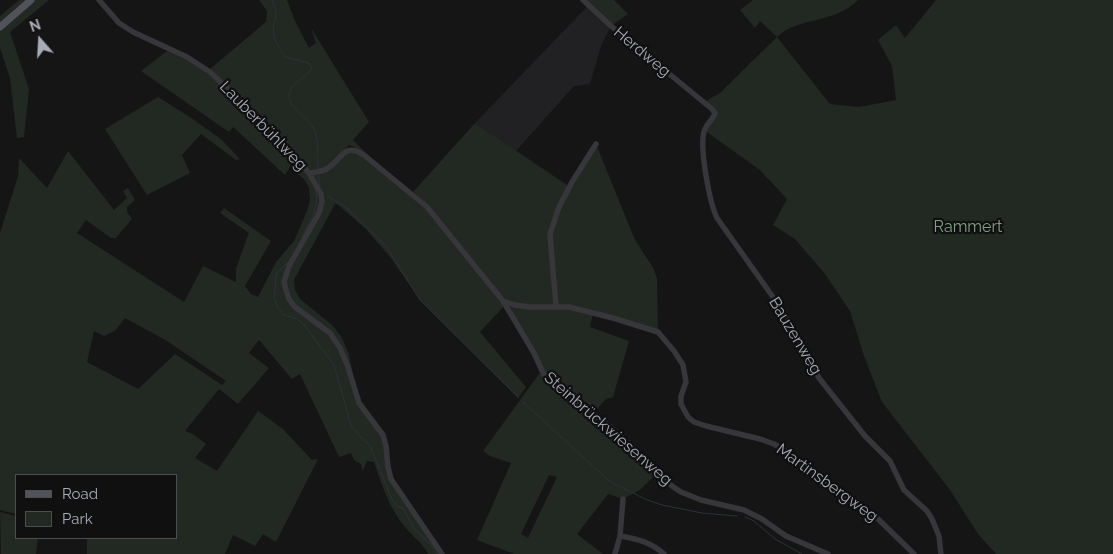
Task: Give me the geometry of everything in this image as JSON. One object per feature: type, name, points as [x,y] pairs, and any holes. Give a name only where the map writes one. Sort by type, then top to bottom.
[{"type":"main road","points":[[0,27],[31,0]]},
{"type":"street","name":"Lauberbühlweg","points":[[98,0],[119,23],[132,32],[187,57],[210,72],[277,136],[312,173],[315,184],[321,194],[322,202],[319,212],[289,266],[284,282],[289,299],[295,307],[330,333],[340,348],[359,403],[383,435],[391,479],[442,554]]},
{"type":"street","name":"Herdweg","points":[[583,0],[611,26],[704,102]]},
{"type":"street","name":"Bauzenweg","points":[[704,102],[715,113],[714,118],[704,130],[703,143],[712,209],[785,314],[819,378],[865,436],[890,461],[904,490],[927,511],[939,536],[941,554]]},
{"type":"street","points":[[556,306],[550,234],[559,207],[596,144]]},
{"type":"street","name":"Steinbrückwiesenweg","points":[[312,173],[323,170],[347,150],[356,150],[364,155],[427,207],[503,301],[534,353],[544,375],[612,428],[672,486],[701,500],[744,510],[762,519],[786,536],[828,554]]},
{"type":"street","name":"Martinsbergweg","points":[[503,301],[522,306],[556,306],[594,313],[658,332],[674,350],[683,365],[686,382],[681,396],[681,404],[688,417],[694,422],[760,439],[786,450],[841,497],[876,517],[914,554]]},
{"type":"street","points":[[615,554],[620,536],[623,499]]},
{"type":"street","points":[[620,536],[645,542],[656,547],[664,554]]},
{"type":"shaded area","points":[[586,5],[611,26],[601,46],[590,84],[574,86],[516,151],[475,123],[586,8]]},
{"type":"green space","points":[[19,0],[49,0],[10,32],[29,89],[24,137],[17,138],[10,78],[0,48],[0,16]]},
{"type":"green space","points":[[259,0],[287,0],[309,48],[316,43],[311,28],[369,122],[353,140],[376,163],[349,145],[335,160],[324,168],[312,170],[305,167],[268,122],[210,69],[266,22],[267,11]]},
{"type":"green space","points":[[586,0],[614,0],[628,14],[611,26]]},
{"type":"green space","points":[[753,0],[858,0],[849,8],[839,13],[806,22],[786,30],[777,37],[760,21],[755,28],[740,10]]},
{"type":"green space","name":"Rammert","points":[[936,0],[1113,0],[1113,554],[996,554],[978,534],[950,490],[882,402],[864,356],[850,311],[825,274],[795,239],[773,225],[787,199],[760,170],[704,130],[715,113],[704,102],[720,93],[777,37],[830,104],[859,107],[896,100],[892,66],[878,40],[896,25],[905,38]]},
{"type":"green space","points":[[167,51],[185,59],[218,82],[263,124],[290,153],[289,169],[285,175],[233,127],[229,132],[141,71]]},
{"type":"green space","points":[[158,97],[222,140],[240,159],[236,160],[201,134],[182,155],[190,173],[147,195],[105,129]]},
{"type":"green space","points":[[475,123],[570,187],[596,144],[635,240],[654,269],[657,279],[658,332],[593,313],[590,327],[629,341],[613,397],[606,399],[594,413],[658,472],[640,490],[623,499],[608,494],[577,534],[603,554],[514,554],[477,540],[511,463],[490,456],[483,451],[539,374],[544,375],[508,311],[428,205],[413,192]],"holes":[[[549,475],[557,477],[528,538],[521,534]]]},
{"type":"green space","points":[[68,151],[114,210],[127,198],[123,191],[128,188],[135,200],[127,207],[127,212],[132,219],[116,238],[111,238],[86,220],[77,233],[184,302],[203,266],[236,282],[236,268],[249,233],[220,213],[224,208],[271,241],[245,286],[251,294],[258,297],[276,262],[294,241],[310,200],[309,188],[304,179],[292,169],[293,158],[313,175],[321,172],[349,151],[364,156],[433,216],[432,219],[434,218],[504,306],[480,332],[526,387],[518,398],[420,300],[391,258],[366,229],[337,204],[335,204],[294,280],[295,290],[300,299],[332,325],[341,336],[349,354],[358,404],[382,435],[391,479],[441,554],[428,554],[399,520],[386,496],[374,462],[367,461],[363,471],[361,464],[354,460],[351,453],[339,457],[300,374],[292,379],[259,340],[249,353],[269,368],[238,404],[219,389],[185,431],[193,434],[206,444],[195,458],[217,471],[258,411],[283,429],[312,460],[318,459],[276,542],[263,534],[255,546],[233,535],[225,554],[87,554],[87,539],[178,539],[178,474],[15,474],[15,514],[0,510],[0,233],[18,176],[19,158],[47,188]],"holes":[[[125,318],[167,341],[226,381],[222,385],[175,354],[138,389],[87,362],[94,331],[104,336],[115,331]]]},
{"type":"green space","points":[[0,512],[15,516],[15,539],[38,539],[36,554],[1,554]]},
{"type":"waterway","points":[[272,0],[276,11],[273,31],[278,46],[285,57],[309,63],[312,68],[292,88],[289,96],[296,110],[315,130],[318,169]]},
{"type":"waterway","points":[[318,173],[320,186]]},
{"type":"waterway","points":[[302,237],[315,210],[316,192]]},
{"type":"waterway","points":[[327,195],[348,209],[386,246],[420,300],[518,397]]},
{"type":"waterway","points":[[290,260],[277,273],[274,299],[278,308],[284,315],[297,319],[305,326],[334,365],[351,425],[370,446],[392,499],[398,507],[403,508],[413,527],[432,546],[437,554]]},
{"type":"waterway","points":[[523,402],[609,481],[645,499],[662,505],[702,513],[737,516]]},
{"type":"waterway","points":[[745,517],[754,521],[775,539],[802,554]]}]
